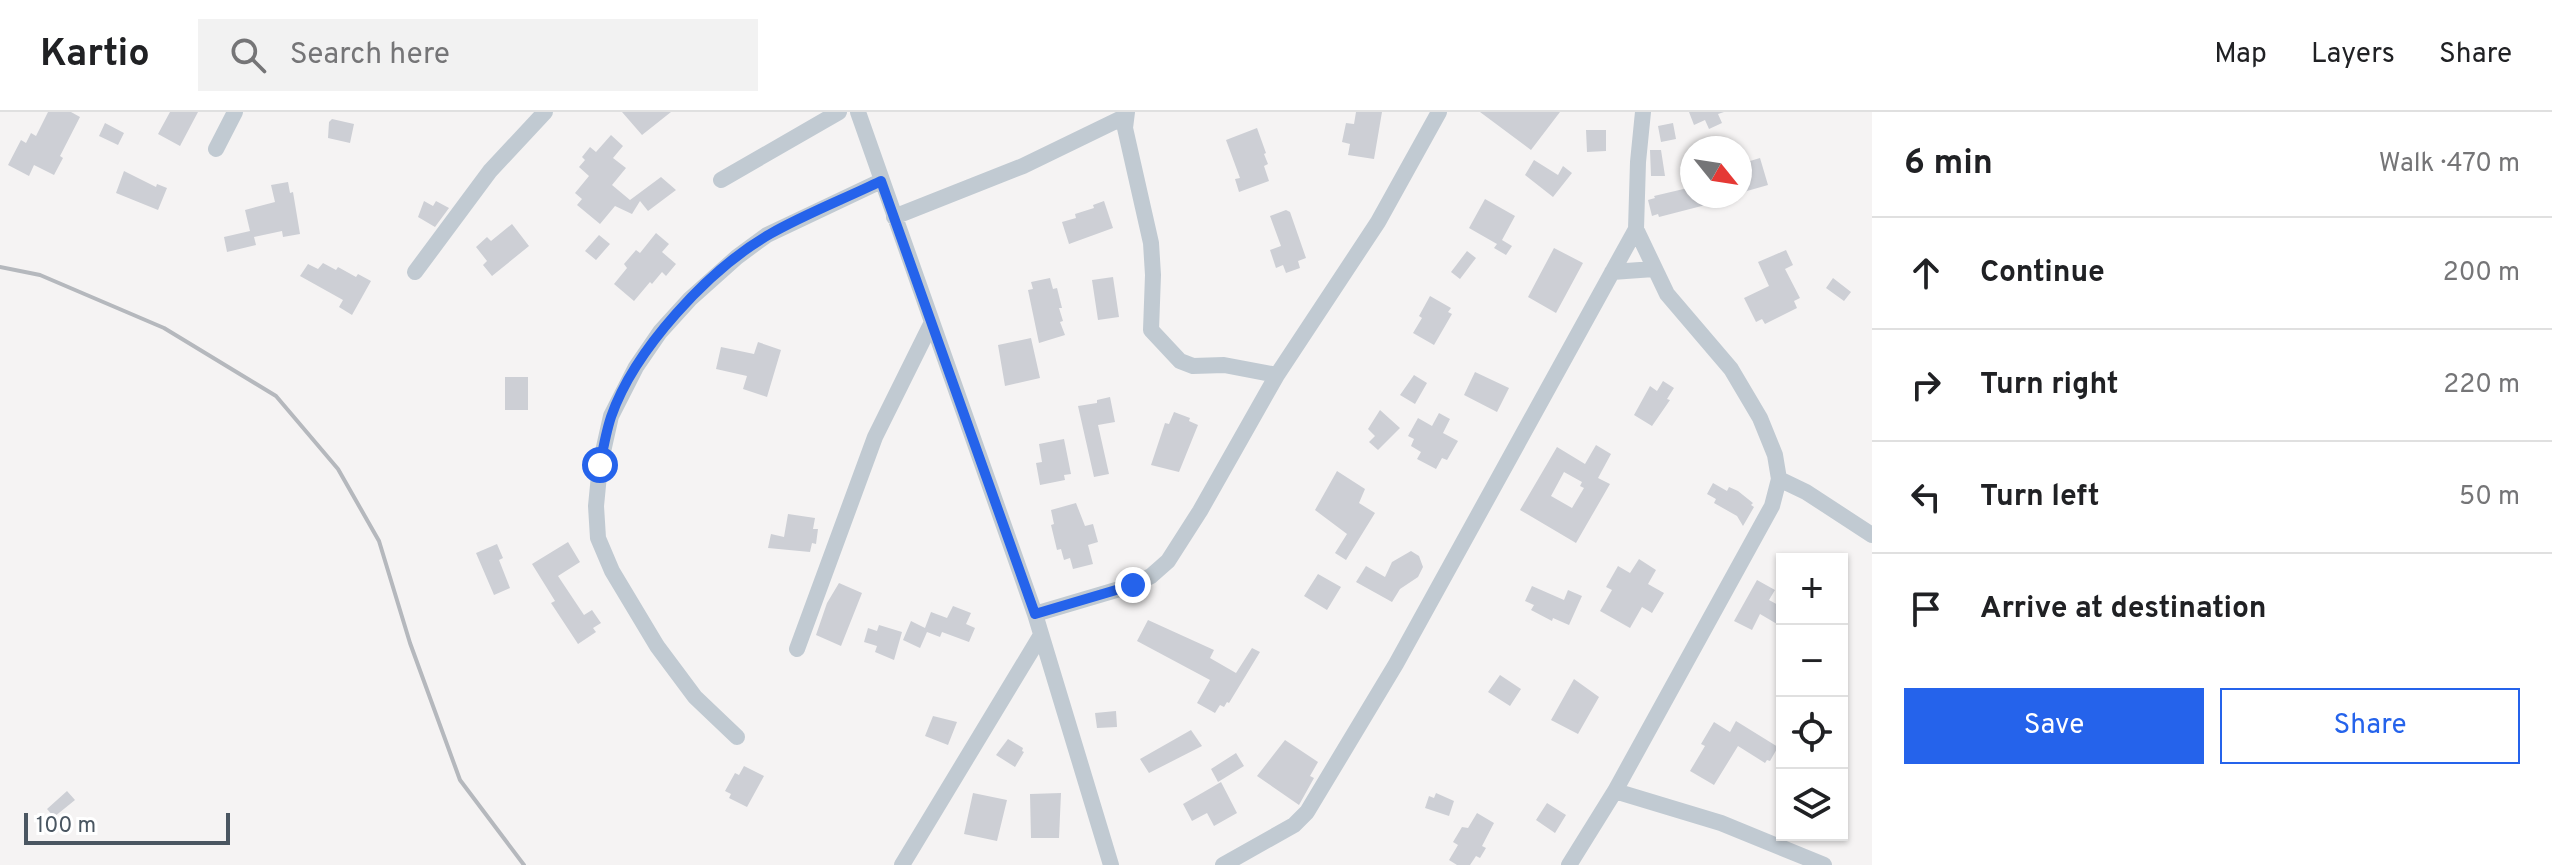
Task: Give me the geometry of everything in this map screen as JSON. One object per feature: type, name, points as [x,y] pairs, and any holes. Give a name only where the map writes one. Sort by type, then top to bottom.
[{"type":"street","points":[[216,149],[235,112]]},
{"type":"street","points":[[415,272],[490,171],[545,112]]},
{"type":"street","points":[[721,180],[839,112]]},
{"type":"street","points":[[858,112],[1035,614],[1111,865]]},
{"type":"street","points":[[1035,614],[1133,585],[1151,576],[1168,561],[1277,375],[1378,222],[1439,112]]},
{"type":"street","points":[[1569,865],[1615,791],[1772,506],[1779,479],[1775,455],[1747,392],[1667,294],[1636,229],[1643,112]]},
{"type":"street","points":[[894,217],[1023,166],[1126,114]]},
{"type":"street","points":[[1126,114],[1125,128],[1151,243],[1151,330],[1169,352],[1193,366],[1224,365],[1277,375]]},
{"type":"street","points":[[737,737],[695,697],[657,646],[612,571],[598,538],[596,506],[600,465],[611,416],[636,367],[660,332],[690,299],[737,257],[767,235],[881,181]]},
{"type":"street","points":[[1223,865],[1294,825],[1307,812],[1396,664],[1636,229]]},
{"type":"street","points":[[1612,272],[1654,269]]},
{"type":"street","points":[[797,649],[875,437],[932,322]]},
{"type":"street","points":[[1779,479],[1806,492],[1872,535]]},
{"type":"street","points":[[902,865],[1041,635]]},
{"type":"street","points":[[1615,791],[1721,823],[1824,865]]},
{"type":"building","points":[[48,112],[71,112],[80,117],[54,175],[34,165],[29,176],[8,165],[21,140],[26,143],[31,133],[36,136]]},
{"type":"building","points":[[170,112],[198,112],[180,146],[158,134]]},
{"type":"building","points":[[622,112],[671,112],[642,135]]},
{"type":"building","points":[[1356,112],[1382,112],[1374,159],[1348,155],[1350,144],[1342,142],[1346,123],[1354,124]]},
{"type":"building","points":[[1480,112],[1560,112],[1531,150]]},
{"type":"building","points":[[1689,112],[1724,112],[1718,114],[1722,123],[1709,129],[1705,120],[1694,125]]},
{"type":"building","points":[[332,119],[354,124],[350,143],[328,138]]},
{"type":"building","points":[[105,123],[124,133],[118,145],[99,136]]},
{"type":"building","points":[[1673,123],[1676,139],[1661,142],[1658,126]]},
{"type":"building","points":[[1257,128],[1266,153],[1268,164],[1264,166],[1269,181],[1239,192],[1235,179],[1240,178],[1226,140]]},
{"type":"building","points":[[1586,130],[1606,130],[1606,151],[1587,152]]},
{"type":"building","points":[[611,135],[623,146],[613,158],[626,168],[612,185],[630,200],[661,177],[676,190],[648,211],[640,201],[632,214],[615,206],[600,224],[577,205],[582,199],[575,193],[589,176],[579,167],[585,160],[582,157],[590,147],[596,152]]},
{"type":"building","points":[[1650,150],[1661,150],[1665,176],[1651,176]]},
{"type":"building","points":[[1760,158],[1768,185],[1752,190],[1752,160]]},
{"type":"building","points":[[1534,160],[1558,175],[1563,166],[1572,173],[1553,197],[1525,175]]},
{"type":"building","points":[[124,171],[156,187],[157,184],[167,188],[158,210],[116,193]]},
{"type":"building","points":[[288,182],[290,193],[293,192],[300,234],[283,237],[282,231],[254,237],[256,245],[227,252],[224,237],[250,231],[245,210],[275,202],[271,185]]},
{"type":"building","points":[[1680,190],[1680,208],[1694,208],[1652,216],[1648,200]]},
{"type":"building","points":[[1485,199],[1515,216],[1502,240],[1512,246],[1506,255],[1494,248],[1497,244],[1469,228]]},
{"type":"building","points":[[424,201],[433,206],[436,201],[449,208],[435,227],[418,217]]},
{"type":"building","points":[[1104,201],[1113,228],[1069,244],[1062,222],[1076,218],[1075,214]]},
{"type":"building","points":[[1286,210],[1290,212],[1306,258],[1298,261],[1300,268],[1286,273],[1283,265],[1276,268],[1270,250],[1281,246],[1270,216]]},
{"type":"building","points":[[512,224],[529,246],[492,276],[483,265],[487,261],[476,247],[487,237],[491,241]]},
{"type":"building","points":[[656,233],[669,244],[662,252],[676,264],[666,276],[662,272],[652,284],[650,282],[634,301],[614,284],[627,268],[624,264],[636,250],[640,253]]},
{"type":"building","points":[[599,235],[610,244],[596,260],[585,251]]},
{"type":"building","points":[[1554,248],[1583,263],[1556,313],[1528,297]]},
{"type":"building","points":[[1786,250],[1793,265],[1785,269],[1800,298],[1794,301],[1797,308],[1765,324],[1762,319],[1756,322],[1744,298],[1769,286],[1758,262]]},
{"type":"building","points":[[1467,251],[1476,258],[1460,279],[1451,272]]},
{"type":"building","points":[[323,263],[371,281],[352,315],[339,307],[343,300],[300,276],[308,264],[318,269]]},
{"type":"building","points":[[1113,277],[1119,317],[1098,320],[1092,280]]},
{"type":"building","points":[[1050,278],[1053,289],[1057,288],[1062,308],[1059,308],[1063,321],[1060,322],[1065,335],[1039,343],[1028,290],[1033,289],[1031,282]]},
{"type":"building","points":[[1833,278],[1851,292],[1844,301],[1826,288]]},
{"type":"building","points":[[1430,296],[1451,308],[1448,312],[1452,314],[1434,345],[1413,333]]},
{"type":"building","points":[[1031,338],[1040,378],[1005,386],[998,345]]},
{"type":"building","points":[[758,342],[781,350],[767,397],[743,389],[747,376],[716,369],[721,347],[754,354]]},
{"type":"building","points":[[1475,372],[1509,388],[1497,412],[1464,395]]},
{"type":"building","points":[[1414,375],[1427,383],[1415,404],[1400,395]]},
{"type":"building","points":[[505,377],[528,377],[528,410],[505,410]]},
{"type":"building","points":[[1663,381],[1674,388],[1667,399],[1670,400],[1652,426],[1634,415],[1650,386],[1657,391]]},
{"type":"building","points":[[1110,397],[1115,422],[1098,425],[1109,474],[1094,477],[1078,406]]},
{"type":"building","points":[[1380,410],[1400,428],[1378,450],[1369,442],[1375,436],[1368,429]]},
{"type":"building","points":[[1174,412],[1198,425],[1179,472],[1151,465],[1165,423],[1169,424]]},
{"type":"building","points":[[1439,413],[1450,419],[1443,433],[1458,441],[1447,460],[1442,458],[1436,469],[1417,459],[1421,452],[1411,446],[1414,439],[1408,436],[1418,418],[1432,426]]},
{"type":"building","points":[[1064,439],[1071,474],[1064,475],[1065,480],[1040,485],[1036,463],[1042,462],[1039,444]]},
{"type":"building","points":[[1596,445],[1611,454],[1598,478],[1610,484],[1576,543],[1520,510],[1557,447],[1585,464]],"holes":[[[1564,472],[1582,482],[1580,486],[1584,488],[1572,508],[1551,496]]]},
{"type":"building","points":[[1337,471],[1365,489],[1359,503],[1375,513],[1346,560],[1335,553],[1347,534],[1315,510]]},
{"type":"building","points":[[1713,483],[1727,491],[1729,487],[1738,491],[1753,503],[1751,505],[1754,507],[1743,526],[1737,516],[1714,503],[1716,499],[1707,494]]},
{"type":"building","points":[[1076,503],[1085,526],[1093,524],[1098,542],[1088,545],[1093,564],[1073,569],[1070,558],[1064,560],[1061,549],[1057,550],[1051,510]]},
{"type":"building","points":[[788,514],[815,518],[813,529],[818,529],[816,544],[812,543],[810,552],[768,548],[771,534],[784,537]]},
{"type":"building","points":[[568,542],[580,562],[558,576],[584,615],[592,610],[601,623],[593,628],[596,632],[578,644],[551,603],[555,601],[532,564]]},
{"type":"building","points":[[497,544],[503,558],[499,560],[510,588],[494,595],[476,553]]},
{"type":"building","points":[[1411,551],[1419,556],[1423,567],[1418,577],[1400,589],[1392,602],[1356,582],[1366,566],[1385,577],[1392,562]]},
{"type":"building","points":[[1639,559],[1656,570],[1648,584],[1664,593],[1652,613],[1642,607],[1630,628],[1600,611],[1612,590],[1606,587],[1618,566],[1630,573]]},
{"type":"building","points":[[1318,574],[1341,587],[1327,610],[1304,596]]},
{"type":"building","points":[[1757,580],[1775,590],[1769,600],[1776,604],[1776,623],[1760,614],[1752,630],[1734,621]]},
{"type":"building","points":[[839,583],[862,593],[841,646],[816,635],[827,603]]},
{"type":"building","points":[[1532,586],[1564,600],[1568,590],[1582,596],[1569,625],[1553,618],[1552,621],[1531,610],[1534,605],[1525,601]]},
{"type":"building","points":[[953,606],[971,613],[966,624],[975,628],[969,642],[942,632],[940,637],[927,632],[920,648],[903,640],[911,621],[925,628],[931,612],[947,618]]},
{"type":"building","points":[[1148,620],[1214,650],[1210,658],[1236,673],[1252,648],[1260,652],[1229,703],[1224,707],[1220,705],[1215,713],[1197,703],[1210,680],[1137,641]]},
{"type":"building","points":[[879,625],[902,632],[894,660],[875,652],[877,646],[864,642],[868,628],[877,631]]},
{"type":"building","points":[[1500,675],[1521,689],[1510,706],[1488,692]]},
{"type":"building","points":[[1574,679],[1599,697],[1578,734],[1551,720]]},
{"type":"building","points":[[1116,711],[1117,727],[1097,728],[1095,713]]},
{"type":"building","points":[[933,716],[957,722],[948,745],[925,736]]},
{"type":"building","points":[[1736,721],[1776,746],[1776,750],[1770,761],[1765,763],[1738,746],[1714,785],[1690,771],[1705,746],[1701,744],[1714,722],[1730,732]]},
{"type":"building","points":[[1191,730],[1202,746],[1149,773],[1140,759]]},
{"type":"building","points":[[1008,739],[1023,748],[1024,752],[1015,767],[996,755]]},
{"type":"building","points":[[1285,740],[1318,762],[1310,776],[1314,778],[1299,805],[1257,776]]},
{"type":"building","points":[[1236,753],[1244,766],[1218,782],[1211,769]]},
{"type":"building","points":[[744,766],[764,776],[747,807],[729,798],[731,794],[725,791],[735,773],[739,775]]},
{"type":"building","points":[[1221,782],[1237,813],[1214,826],[1207,813],[1192,821],[1183,804]]},
{"type":"building","points":[[67,791],[75,800],[54,817],[47,809]]},
{"type":"building","points":[[973,793],[1007,800],[997,841],[964,834]]},
{"type":"building","points":[[1061,793],[1059,838],[1031,838],[1030,794]]},
{"type":"building","points":[[1436,793],[1454,801],[1449,816],[1425,808],[1429,796],[1434,798]]},
{"type":"building","points":[[1547,803],[1566,815],[1555,833],[1536,820]]},
{"type":"building","points":[[1477,813],[1494,823],[1482,846],[1486,848],[1480,858],[1476,856],[1470,865],[1457,865],[1449,860],[1458,845],[1453,842],[1462,827],[1468,828]]},
{"type":"railway","points":[[0,267],[40,275],[164,328],[276,396],[338,469],[379,541],[410,643],[460,780],[524,865]]},
{"type":"route","points":[[600,465],[611,416],[636,367],[660,332],[690,299],[767,235],[881,181],[1035,614],[1133,585]]}]
